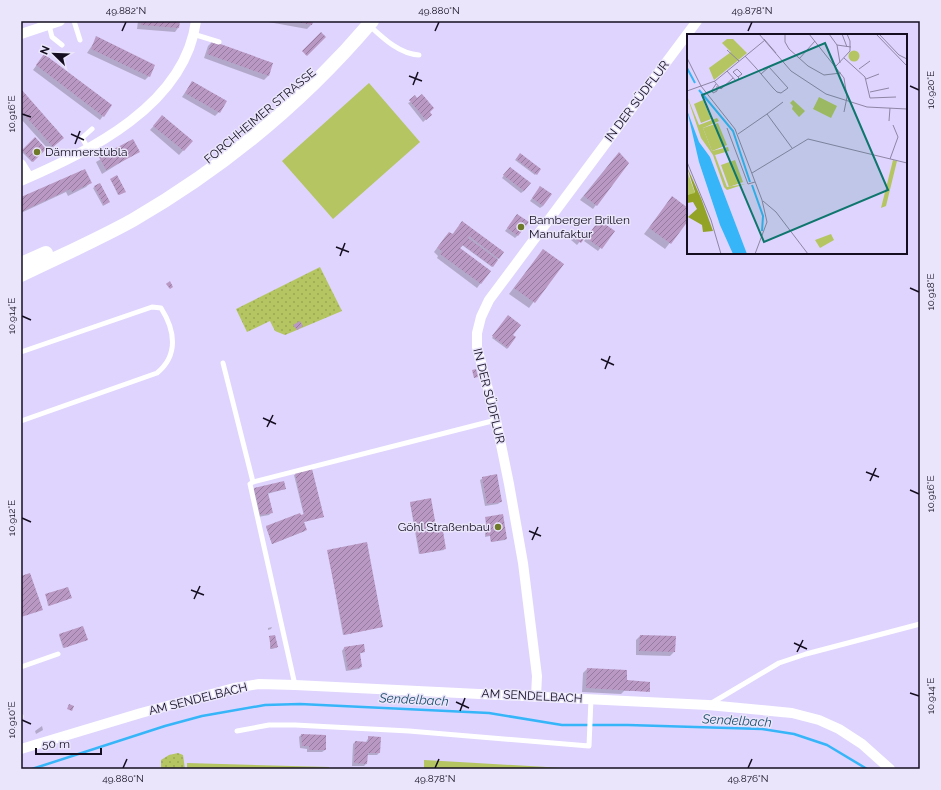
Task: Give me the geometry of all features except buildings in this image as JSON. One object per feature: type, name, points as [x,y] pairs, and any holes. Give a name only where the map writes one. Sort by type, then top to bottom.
[{"type":"street","points":[[21,34],[60,21]]},
{"type":"street","points":[[21,164],[25,179],[88,148],[139,114],[160,96],[174,79],[184,61],[196,21]]},
{"type":"street","name":"IN DER SÜDFLUR","points":[[687,34],[697,21]]},
{"type":"street","name":"FORCHHEIMER STRASSE","points":[[21,264],[100,228],[183,179],[231,144],[293,90],[367,22]]},
{"type":"street","name":"FORCHHEIMER STRASSE","points":[[21,275],[132,220],[213,168],[282,112],[327,70],[367,22]]},
{"type":"street","name":"IN DER SÜDFLUR","points":[[536,697],[537,676],[523,563],[496,420],[476,347],[477,333],[481,317],[489,300],[687,34]]},
{"type":"street","name":"AM SENDELBACH","points":[[21,750],[141,713],[234,688],[259,684],[371,687],[536,697],[708,704],[792,713],[819,720],[849,734],[890,769]]},
{"type":"lane","points":[[74,21],[80,40]]},
{"type":"lane","points":[[367,22],[400,50],[410,55],[419,55]]},
{"type":"lane","points":[[49,25],[52,37],[62,45]]},
{"type":"lane","points":[[193,34],[218,42]]},
{"type":"lane","points":[[88,148],[82,138],[92,129]]},
{"type":"lane","points":[[21,352],[152,307],[161,308],[166,316],[173,340],[172,354],[167,366],[157,373],[21,421]]},
{"type":"lane","points":[[223,363],[253,482],[250,484],[295,685]]},
{"type":"lane","points":[[253,482],[496,420]]},
{"type":"lane","points":[[708,704],[778,664],[806,654],[920,624]]},
{"type":"lane","points":[[21,667],[58,654]]},
{"type":"lane","points":[[237,731],[269,725],[295,726],[409,731],[589,746],[591,699]]},
{"type":"green space","points":[[369,83],[420,142],[333,219],[282,161]]},
{"type":"green space","points":[[320,267],[342,311],[285,335],[275,331],[270,321],[247,332],[236,309]]},
{"type":"green space","points":[[178,753],[183,755],[185,769],[161,769],[161,760],[169,755]]},
{"type":"green space","points":[[424,760],[564,768],[564,769],[424,769]]},
{"type":"green space","points":[[187,763],[329,767],[329,769],[187,769]]},
{"type":"waterway","name":"Sendelbach","points":[[32,769],[165,726],[202,716],[265,705],[300,704],[489,713],[562,725],[628,725],[762,729],[794,734],[827,745],[867,769]]},
{"type":"place","name":"Dämmerstübla","points":[[37,152]]},
{"type":"place","name":"Bamberger Brillen Manufaktur","points":[[521,227]]},
{"type":"place","name":"Göhl Straßenbau","points":[[498,527]]}]
